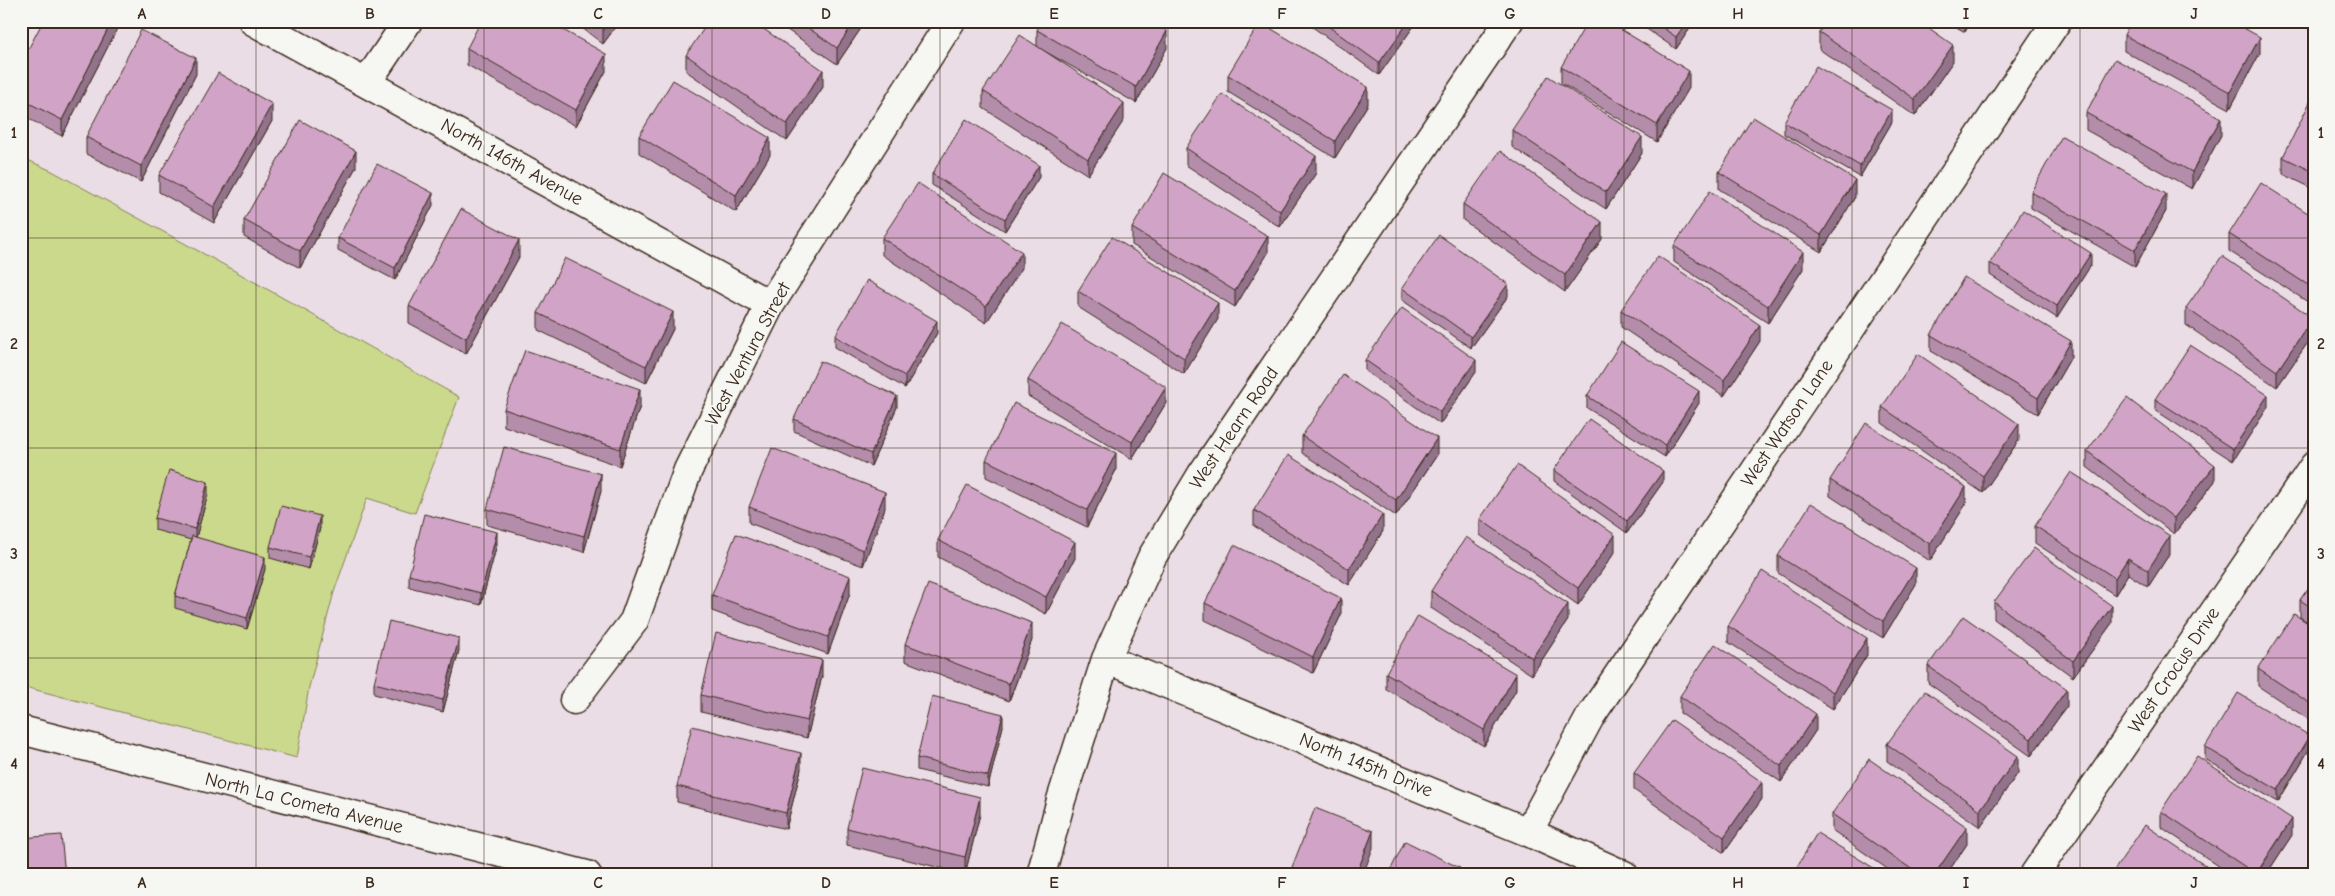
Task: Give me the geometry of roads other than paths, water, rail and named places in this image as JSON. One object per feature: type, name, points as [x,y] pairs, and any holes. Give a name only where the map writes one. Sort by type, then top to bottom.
[{"type":"street","name":"North 146th Avenue","points":[[253,21],[770,304]]},
{"type":"street","points":[[367,82],[408,21]]},
{"type":"street","name":"West Ventura Street","points":[[574,700],[634,621],[688,470],[770,304],[951,21]]},
{"type":"street","name":"West Hearn Road","points":[[1041,875],[1061,800],[1106,659],[1152,557],[1202,474],[1509,21]]},
{"type":"street","name":"West Watson Lane","points":[[1528,832],[1590,717],[2057,21]]},
{"type":"street","name":"West Crocus Drive","points":[[2034,875],[2314,466]]},
{"type":"street","name":"North 145th Drive","points":[[1106,659],[1528,832],[1624,875]]},
{"type":"street","name":"North La Cometa Avenue","points":[[21,730],[587,875]]}]
